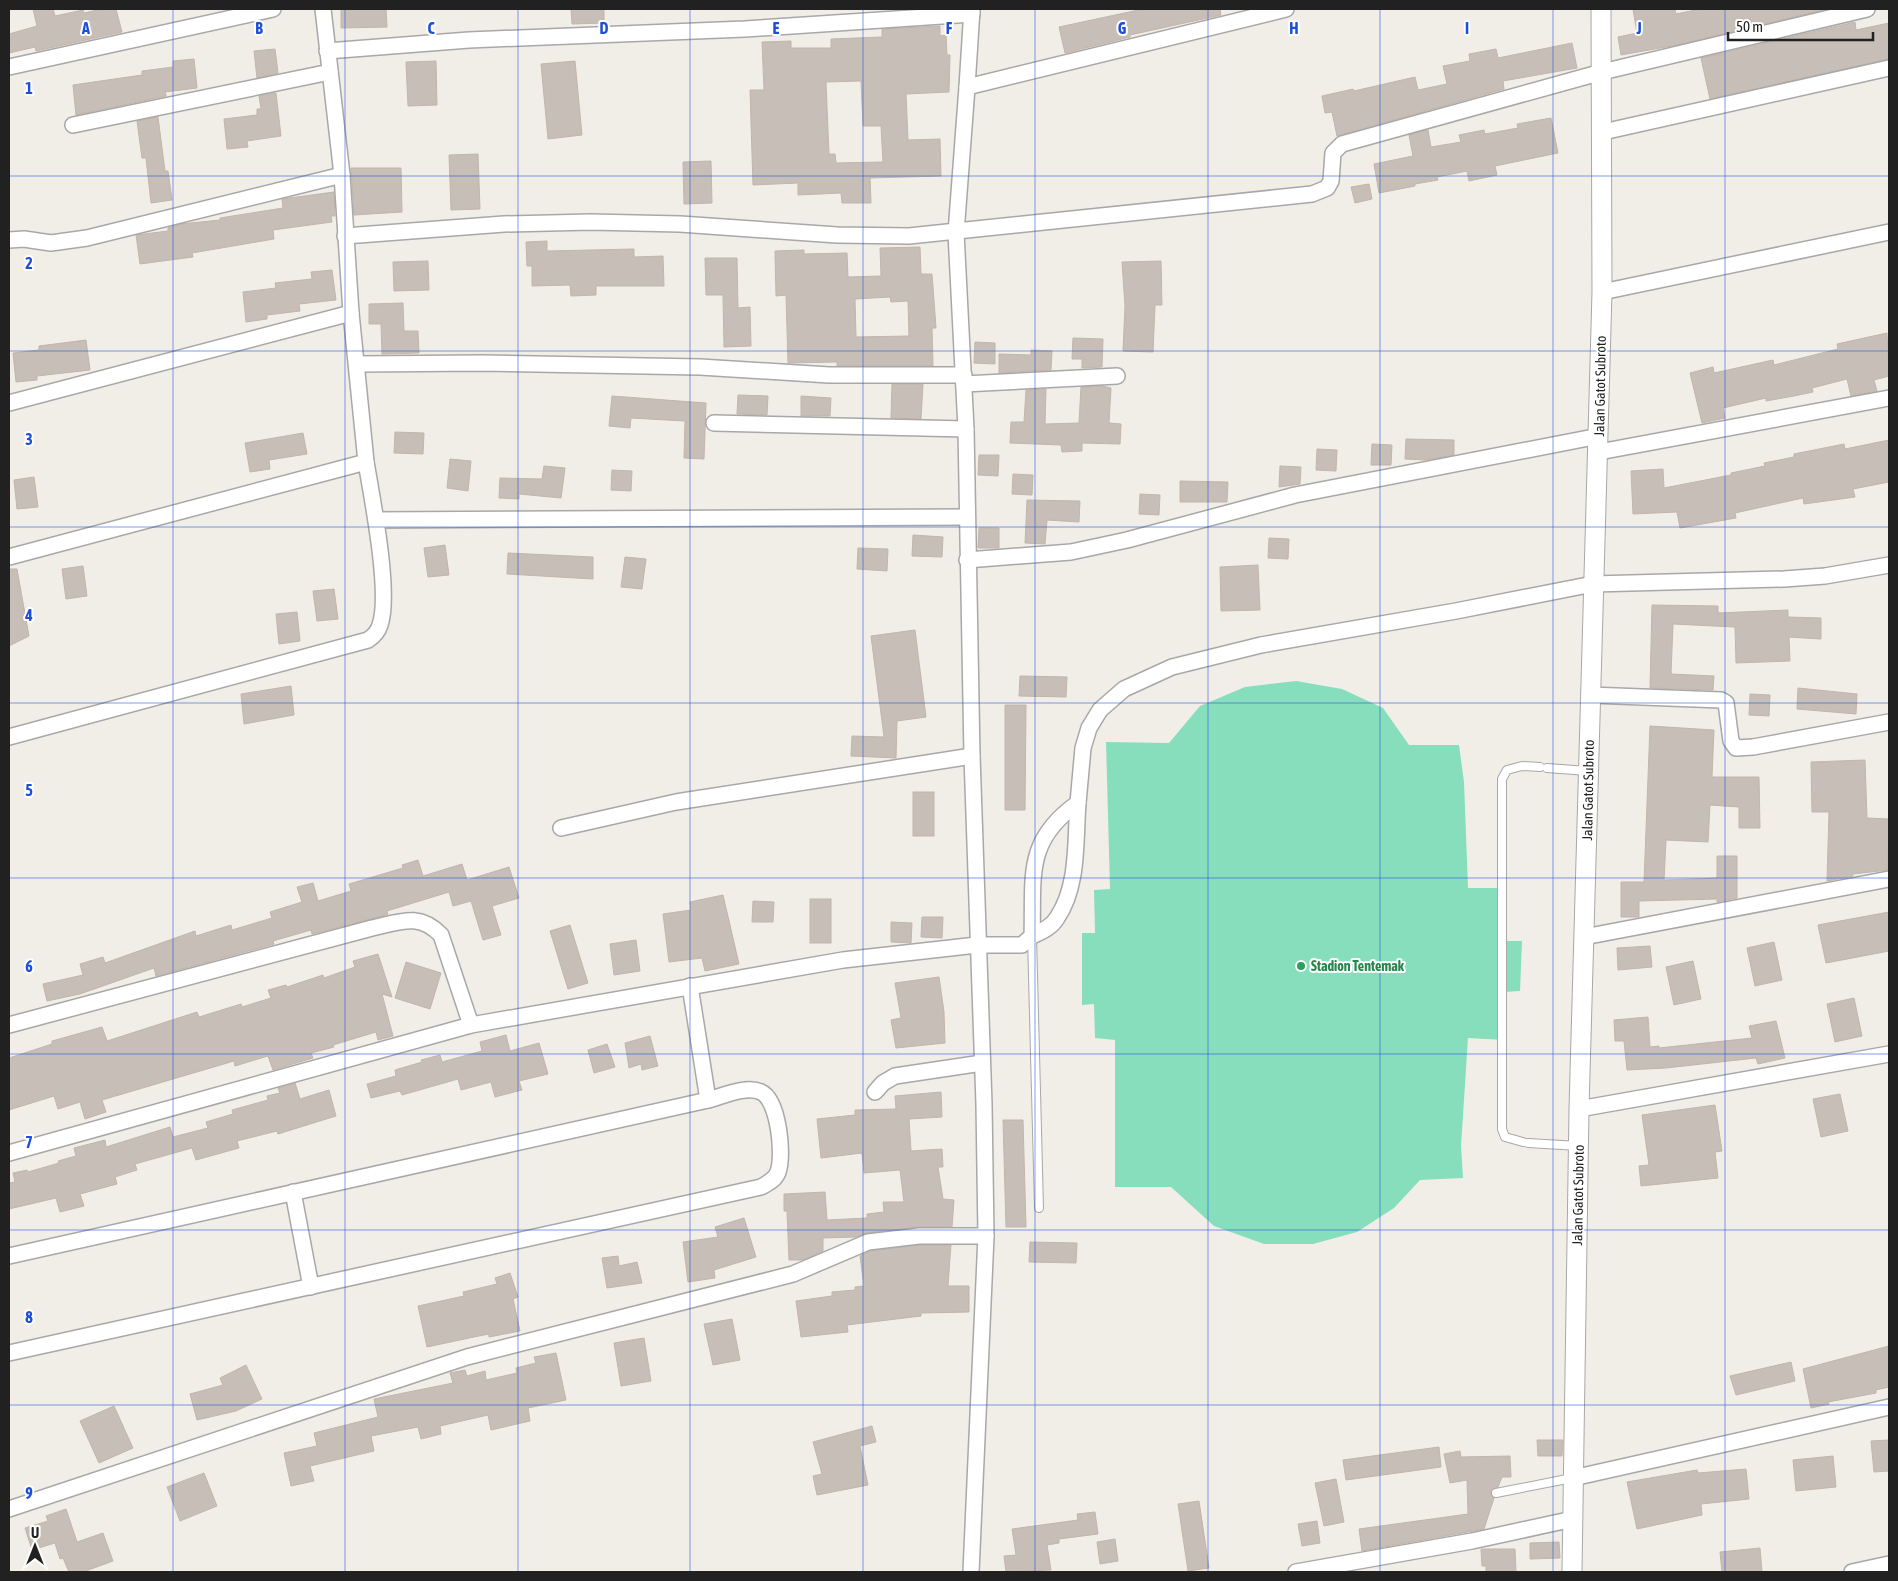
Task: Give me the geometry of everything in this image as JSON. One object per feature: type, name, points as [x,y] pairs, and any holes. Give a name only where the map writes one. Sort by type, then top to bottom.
[{"type":"street","points":[[9,67],[273,9]]},
{"type":"street","points":[[9,737],[368,640],[376,635],[381,624],[383,599],[376,520],[366,462],[345,236],[342,175],[323,9]]},
{"type":"street","points":[[967,87],[1249,13],[1286,9]]},
{"type":"street","name":"Jalan Gatot Subroto","points":[[1572,1572],[1579,1109],[1602,292],[1603,132],[1601,9]]},
{"type":"street","points":[[345,236],[504,224],[591,222],[680,224],[836,235],[910,236],[1321,191],[1327,188],[1331,182],[1333,153],[1342,144],[1602,72],[1867,9]]},
{"type":"street","points":[[327,51],[469,40],[745,29],[972,11],[956,232],[966,429],[967,560],[986,1236],[971,1572]]},
{"type":"street","points":[[1603,132],[1889,68]]},
{"type":"street","points":[[73,125],[330,72]]},
{"type":"street","points":[[9,240],[24,239],[51,243],[87,238],[342,175]]},
{"type":"street","points":[[1602,292],[1889,232]]},
{"type":"street","points":[[9,403],[352,313]]},
{"type":"street","points":[[358,364],[482,363],[700,367],[829,375],[964,379],[1118,376]]},
{"type":"street","points":[[967,560],[1070,552],[1127,540],[1295,496],[1599,444],[1889,398]]},
{"type":"street","points":[[714,423],[966,429]]},
{"type":"street","points":[[9,557],[366,462]]},
{"type":"street","points":[[376,520],[966,517]]},
{"type":"street","points":[[9,1153],[471,1025],[843,960],[977,945],[1022,945],[1057,919],[1067,899],[1073,877],[1083,748],[1089,728],[1100,710],[1124,689],[1172,667],[1262,645],[1456,611],[1593,584],[1784,579],[1825,576],[1889,565]]},
{"type":"street","points":[[1590,695],[1721,700],[1726,704],[1731,741],[1736,748],[1753,747],[1889,722]]},
{"type":"street","points":[[561,828],[676,802],[972,756]]},
{"type":"street","points":[[1032,936],[1034,874],[1037,850],[1047,831],[1056,820],[1078,803]]},
{"type":"street","points":[[1584,937],[1889,879]]},
{"type":"street","points":[[9,1025],[372,928],[408,920],[418,920],[432,926],[441,935],[471,1025]]},
{"type":"street","points":[[690,986],[708,1100]]},
{"type":"street","points":[[1579,1109],[1889,1054]]},
{"type":"street","points":[[875,1092],[883,1083],[895,1076],[982,1063]]},
{"type":"street","points":[[9,1256],[754,1090],[763,1092],[770,1099],[776,1115],[780,1160],[778,1172],[772,1181],[761,1187],[9,1353]]},
{"type":"street","points":[[293,1192],[311,1287]]},
{"type":"street","points":[[9,1509],[466,1357],[793,1274],[868,1242],[919,1236],[986,1236]]},
{"type":"street","points":[[1573,1478],[1889,1407]]},
{"type":"street","points":[[1296,1572],[1472,1541],[1573,1519]]},
{"type":"street","points":[[1852,1572],[1889,1564]]},
{"type":"lane","points":[[1579,1146],[1526,1142],[1505,1137],[1502,1129],[1502,779],[1507,770],[1522,766],[1588,772]]},
{"type":"lane","points":[[1032,936],[1039,1208]]},
{"type":"lane","points":[[1496,1494],[1573,1478]]},
{"type":"green space","name":"Stadion Tentemak","points":[[1296,681],[1342,689],[1383,708],[1409,745],[1459,745],[1464,782],[1468,888],[1502,888],[1501,941],[1522,941],[1520,991],[1503,992],[1504,1040],[1468,1038],[1461,1146],[1463,1178],[1420,1180],[1394,1208],[1357,1232],[1313,1244],[1264,1244],[1214,1226],[1171,1187],[1115,1187],[1115,1040],[1095,1038],[1094,1004],[1082,1005],[1082,933],[1095,933],[1094,890],[1110,889],[1106,742],[1169,743],[1200,706],[1245,687]]},
{"type":"building","points":[[33,9],[53,9],[55,16],[83,10],[84,13],[102,9],[116,9],[122,32],[36,51],[35,47],[9,53],[9,34],[37,26]]},
{"type":"building","points":[[341,9],[386,9],[387,27],[341,28]]},
{"type":"building","points":[[571,9],[604,9],[604,23],[572,24]]},
{"type":"building","points":[[1143,9],[1220,9],[1221,15],[1130,35],[1130,37],[1065,53],[1059,27]]},
{"type":"building","points":[[1633,9],[1675,9],[1676,14],[1700,9],[1828,9],[1677,45],[1621,55],[1618,37],[1637,33]]},
{"type":"building","points":[[1855,22],[1856,30],[1889,23],[1889,59],[1710,99],[1701,58]]},
{"type":"building","points":[[940,26],[940,36],[946,35],[947,55],[950,55],[949,92],[906,94],[908,140],[940,139],[941,176],[870,178],[871,203],[842,203],[841,193],[798,195],[798,183],[753,185],[750,90],[764,90],[762,42],[791,41],[791,48],[831,48],[831,39],[882,37],[882,29]],"holes":[[[861,81],[863,126],[881,126],[883,162],[836,163],[835,154],[829,154],[826,82]]]},
{"type":"building","points":[[1572,43],[1577,68],[1503,81],[1504,89],[1337,136],[1332,112],[1325,113],[1322,96],[1353,89],[1354,91],[1415,77],[1418,90],[1447,84],[1443,66],[1470,61],[1469,54],[1496,49],[1498,58]]},
{"type":"building","points":[[275,49],[278,73],[257,78],[254,51]]},
{"type":"building","points":[[194,59],[197,88],[165,92],[166,96],[76,115],[73,85],[142,75],[142,71],[173,67],[173,61]]},
{"type":"building","points":[[436,61],[437,105],[408,106],[406,62]]},
{"type":"building","points":[[575,61],[582,135],[548,139],[541,64]]},
{"type":"building","points":[[276,93],[281,136],[247,141],[248,147],[227,149],[224,119],[257,115],[257,109],[261,109],[259,96]]},
{"type":"building","points":[[158,117],[165,171],[168,171],[172,200],[151,203],[146,158],[142,158],[137,121]]},
{"type":"building","points":[[1551,118],[1558,153],[1495,166],[1497,175],[1469,181],[1467,171],[1437,177],[1438,180],[1415,184],[1415,186],[1379,193],[1374,164],[1413,156],[1409,135],[1428,130],[1431,147],[1461,142],[1459,135],[1484,130],[1485,134],[1518,128],[1517,124]]},
{"type":"building","points":[[478,154],[480,209],[451,210],[449,155]]},
{"type":"building","points":[[711,161],[712,203],[684,204],[683,162]]},
{"type":"building","points":[[351,168],[401,168],[402,212],[354,215]]},
{"type":"building","points":[[1369,184],[1372,199],[1355,203],[1351,187]]},
{"type":"building","points":[[334,192],[335,216],[331,216],[332,222],[273,230],[274,239],[192,253],[193,257],[140,264],[136,235],[168,231],[168,228],[181,224],[220,220],[220,218],[283,208],[282,199]]},
{"type":"building","points":[[547,241],[547,251],[634,249],[634,257],[663,256],[664,286],[596,286],[596,295],[571,296],[570,285],[532,286],[532,266],[527,266],[526,242]]},
{"type":"building","points":[[920,247],[921,274],[932,274],[936,328],[932,328],[933,366],[837,366],[837,362],[788,363],[786,295],[776,296],[775,251],[804,250],[804,254],[847,253],[848,277],[881,276],[880,248]],"holes":[[[890,297],[891,302],[908,301],[909,336],[856,337],[855,299]]]},
{"type":"building","points":[[705,258],[737,258],[738,308],[750,307],[751,346],[724,347],[723,295],[706,295]]},
{"type":"building","points":[[428,261],[429,290],[394,291],[393,262]]},
{"type":"building","points":[[1161,261],[1162,305],[1155,305],[1153,352],[1123,351],[1125,306],[1122,262]]},
{"type":"building","points":[[332,270],[336,300],[299,304],[300,311],[267,315],[267,319],[246,322],[243,292],[276,288],[275,283],[312,279],[311,272]]},
{"type":"building","points":[[403,303],[404,331],[418,331],[419,353],[382,354],[381,324],[369,324],[369,304]]},
{"type":"building","points":[[1887,333],[1889,376],[1874,380],[1877,391],[1851,396],[1847,379],[1812,388],[1813,392],[1766,401],[1766,398],[1723,408],[1725,418],[1702,423],[1690,373],[1713,367],[1714,373],[1773,360],[1774,365],[1838,349],[1837,344]]},
{"type":"building","points":[[1073,338],[1103,339],[1102,367],[1082,368],[1082,359],[1072,359]]},
{"type":"building","points":[[86,340],[90,370],[37,376],[37,380],[16,382],[13,353],[39,350],[39,346]]},
{"type":"building","points":[[975,342],[995,343],[995,364],[974,363]]},
{"type":"building","points":[[1031,350],[1052,351],[1051,370],[999,373],[999,354],[1031,355]]},
{"type":"building","points":[[892,384],[923,384],[921,419],[891,418]]},
{"type":"building","points":[[1102,386],[1111,388],[1109,423],[1121,424],[1120,444],[1082,443],[1082,451],[1062,452],[1061,445],[1010,443],[1011,422],[1024,422],[1026,390],[1046,389],[1045,424],[1079,423],[1081,387]]},
{"type":"building","points":[[738,395],[768,396],[767,415],[737,414]]},
{"type":"building","points":[[612,396],[706,403],[704,459],[684,458],[685,421],[631,418],[630,428],[609,426]]},
{"type":"building","points":[[801,396],[831,398],[830,416],[801,416]]},
{"type":"building","points":[[395,432],[424,433],[423,454],[394,453]]},
{"type":"building","points":[[303,433],[307,454],[269,460],[270,469],[250,472],[245,443]]},
{"type":"building","points":[[1406,439],[1454,440],[1454,455],[1425,460],[1405,459]]},
{"type":"building","points":[[1889,440],[1889,482],[1853,489],[1855,497],[1804,504],[1803,498],[1735,513],[1736,518],[1680,528],[1677,512],[1633,514],[1631,471],[1663,469],[1664,488],[1731,475],[1731,473],[1765,466],[1764,463],[1794,457],[1794,454],[1844,444],[1845,449]]},
{"type":"building","points":[[1372,444],[1392,445],[1391,465],[1371,465]]},
{"type":"building","points":[[1317,449],[1337,450],[1336,471],[1316,470]]},
{"type":"building","points":[[979,455],[999,455],[998,476],[978,475]]},
{"type":"building","points":[[450,459],[471,461],[468,491],[447,488]]},
{"type":"building","points":[[544,466],[565,468],[561,498],[519,494],[519,499],[499,498],[500,478],[542,479]]},
{"type":"building","points":[[1280,466],[1301,467],[1300,484],[1279,487]]},
{"type":"building","points":[[612,470],[632,471],[631,491],[611,490]]},
{"type":"building","points":[[1013,474],[1033,475],[1032,495],[1012,494]]},
{"type":"building","points":[[34,477],[38,507],[17,509],[14,480]]},
{"type":"building","points":[[1180,481],[1228,482],[1227,502],[1180,502]]},
{"type":"building","points":[[1140,494],[1160,495],[1159,515],[1139,514]]},
{"type":"building","points":[[1027,500],[1080,501],[1079,522],[1047,520],[1045,544],[1025,543]]},
{"type":"building","points":[[979,528],[999,528],[999,548],[978,548]]},
{"type":"building","points":[[913,535],[943,537],[942,557],[912,556]]},
{"type":"building","points":[[1269,538],[1289,539],[1288,559],[1268,558]]},
{"type":"building","points":[[445,545],[449,575],[428,577],[424,548]]},
{"type":"building","points":[[858,548],[888,549],[887,571],[857,569]]},
{"type":"building","points":[[508,553],[593,557],[593,579],[507,574]]},
{"type":"building","points":[[625,557],[646,559],[642,589],[621,587]]},
{"type":"building","points":[[1258,565],[1260,610],[1221,611],[1220,567]]},
{"type":"building","points":[[83,566],[87,596],[66,599],[62,569]]},
{"type":"building","points":[[9,569],[17,569],[29,636],[9,646]]},
{"type":"building","points":[[334,589],[338,619],[317,621],[313,591]]},
{"type":"building","points":[[1652,605],[1718,606],[1718,613],[1788,610],[1788,617],[1821,618],[1821,639],[1789,637],[1790,661],[1736,663],[1735,627],[1673,624],[1671,674],[1714,676],[1713,690],[1650,688]]},
{"type":"building","points":[[297,612],[300,641],[279,644],[276,614]]},
{"type":"building","points":[[915,630],[926,717],[897,721],[896,758],[851,756],[852,736],[884,737],[871,636]]},
{"type":"building","points":[[1020,676],[1067,677],[1066,697],[1019,696]]},
{"type":"building","points":[[291,686],[294,715],[244,724],[241,694]]},
{"type":"building","points":[[1798,688],[1857,694],[1856,714],[1797,709]]},
{"type":"building","points":[[1750,694],[1770,695],[1769,716],[1749,715]]},
{"type":"building","points":[[1005,705],[1026,705],[1025,810],[1005,810]]},
{"type":"building","points":[[1650,726],[1714,730],[1712,777],[1759,777],[1760,828],[1739,828],[1739,807],[1710,805],[1708,842],[1666,840],[1664,880],[1717,878],[1717,856],[1737,856],[1737,898],[1717,902],[1717,899],[1639,901],[1639,917],[1621,917],[1621,882],[1644,882]]},
{"type":"building","points":[[1865,760],[1867,818],[1889,819],[1888,870],[1853,874],[1853,876],[1827,881],[1829,812],[1812,812],[1811,762]]},
{"type":"building","points":[[913,792],[934,792],[934,836],[913,836]]},
{"type":"building","points":[[418,860],[423,876],[462,864],[467,880],[509,867],[519,898],[492,906],[501,935],[483,940],[471,901],[453,906],[449,892],[387,911],[388,914],[386,915],[312,934],[311,930],[273,941],[274,944],[156,976],[154,968],[80,994],[47,1001],[43,984],[83,975],[80,964],[103,957],[105,963],[195,931],[196,936],[231,925],[232,930],[272,918],[270,912],[302,902],[297,887],[313,883],[318,901],[351,891],[349,884],[403,868],[402,865]]},
{"type":"building","points":[[723,895],[739,964],[705,971],[702,958],[669,962],[663,914],[691,910],[690,902]]},
{"type":"building","points":[[810,899],[831,899],[831,943],[810,943]]},
{"type":"building","points":[[753,901],[774,902],[773,922],[752,922]]},
{"type":"building","points":[[1889,912],[1889,951],[1826,963],[1818,925]]},
{"type":"building","points":[[922,917],[943,917],[942,938],[921,937]]},
{"type":"building","points":[[891,922],[912,923],[911,943],[891,942]]},
{"type":"building","points":[[570,925],[588,983],[568,989],[550,931]]},
{"type":"building","points":[[636,940],[640,971],[614,975],[610,944]]},
{"type":"building","points":[[1774,942],[1782,980],[1755,986],[1747,948]]},
{"type":"building","points":[[1650,946],[1652,967],[1618,970],[1617,948]]},
{"type":"building","points":[[378,954],[392,997],[382,994],[393,1036],[378,1040],[376,1032],[311,1053],[313,1058],[273,1070],[268,1056],[235,1066],[234,1061],[102,1100],[106,1112],[85,1119],[80,1102],[58,1109],[54,1096],[9,1110],[9,1058],[52,1044],[52,1041],[102,1027],[107,1041],[197,1012],[199,1017],[241,1004],[242,1007],[271,998],[268,990],[286,985],[287,987],[323,975],[324,978],[355,967],[353,961]]},
{"type":"building","points":[[1693,961],[1701,999],[1674,1005],[1666,967]]},
{"type":"building","points":[[406,962],[441,973],[430,1009],[395,998]]},
{"type":"building","points":[[939,977],[944,1012],[945,1043],[896,1048],[891,1020],[901,1018],[895,983]]},
{"type":"building","points":[[1854,998],[1862,1036],[1835,1042],[1827,1004]]},
{"type":"building","points":[[1648,1017],[1650,1047],[1659,1046],[1659,1048],[1752,1038],[1749,1026],[1776,1021],[1785,1058],[1758,1064],[1756,1058],[1666,1068],[1627,1070],[1624,1041],[1615,1041],[1614,1020]]},
{"type":"building","points":[[506,1035],[510,1051],[539,1043],[548,1074],[519,1081],[522,1090],[495,1097],[491,1082],[461,1090],[458,1079],[402,1095],[400,1091],[371,1098],[367,1084],[396,1076],[395,1070],[440,1055],[442,1062],[482,1051],[480,1042]]},
{"type":"building","points":[[650,1036],[658,1066],[642,1070],[641,1064],[629,1068],[625,1043]]},
{"type":"building","points":[[607,1044],[615,1067],[594,1073],[588,1050]]},
{"type":"building","points":[[295,1083],[300,1099],[329,1090],[336,1116],[278,1134],[277,1131],[237,1141],[239,1148],[196,1160],[192,1148],[135,1164],[137,1170],[115,1177],[117,1184],[80,1194],[84,1206],[60,1212],[56,1198],[9,1209],[9,1183],[15,1182],[13,1173],[27,1170],[28,1172],[59,1163],[58,1161],[76,1156],[74,1148],[105,1140],[106,1147],[170,1127],[173,1137],[208,1128],[206,1122],[233,1114],[232,1110],[268,1100],[267,1096],[280,1093],[278,1088]]},
{"type":"building","points":[[941,1092],[942,1117],[909,1119],[911,1151],[942,1149],[943,1167],[938,1167],[943,1199],[954,1200],[952,1227],[918,1227],[867,1233],[856,1237],[823,1238],[823,1251],[803,1260],[789,1260],[787,1211],[784,1211],[784,1194],[825,1192],[827,1220],[867,1218],[867,1214],[884,1212],[883,1202],[904,1202],[900,1170],[864,1173],[862,1153],[821,1158],[817,1119],[855,1115],[855,1110],[896,1109],[895,1096]]},
{"type":"building","points":[[1840,1094],[1848,1131],[1821,1137],[1813,1099]]},
{"type":"building","points":[[1715,1105],[1722,1151],[1715,1152],[1718,1178],[1641,1186],[1639,1166],[1649,1165],[1642,1115]]},
{"type":"building","points":[[1003,1120],[1023,1120],[1026,1227],[1006,1227]]},
{"type":"building","points":[[744,1218],[756,1257],[714,1270],[715,1278],[688,1282],[683,1242],[718,1237],[715,1227]]},
{"type":"building","points":[[1030,1242],[1077,1243],[1076,1263],[1029,1262]]},
{"type":"building","points":[[920,1245],[951,1245],[948,1286],[969,1286],[969,1312],[921,1313],[921,1316],[847,1325],[848,1332],[801,1337],[796,1301],[832,1296],[832,1292],[855,1290],[855,1287],[864,1286],[860,1256],[870,1251]]},
{"type":"building","points":[[618,1256],[619,1266],[637,1262],[642,1283],[607,1288],[602,1258]]},
{"type":"building","points":[[510,1273],[518,1297],[513,1299],[520,1331],[489,1337],[489,1334],[427,1347],[418,1306],[464,1296],[463,1292],[497,1284],[495,1278]]},
{"type":"building","points":[[732,1319],[740,1360],[713,1365],[704,1324]]},
{"type":"building","points":[[644,1338],[651,1381],[621,1386],[614,1343]]},
{"type":"building","points":[[1889,1346],[1889,1387],[1876,1390],[1876,1393],[1828,1402],[1829,1404],[1811,1408],[1803,1369]]},
{"type":"building","points":[[556,1353],[566,1400],[528,1408],[530,1421],[491,1430],[488,1415],[440,1426],[441,1434],[421,1439],[418,1427],[371,1436],[374,1451],[310,1466],[314,1481],[291,1486],[284,1453],[317,1446],[314,1433],[378,1417],[374,1399],[453,1383],[450,1373],[465,1370],[467,1376],[485,1371],[486,1380],[517,1373],[516,1368],[536,1363],[534,1357]]},
{"type":"building","points":[[1791,1362],[1795,1381],[1736,1395],[1730,1376]]},
{"type":"building","points":[[246,1365],[262,1399],[236,1411],[197,1420],[190,1394],[223,1385],[220,1378]]},
{"type":"building","points":[[114,1406],[133,1448],[99,1463],[80,1421]]},
{"type":"building","points":[[872,1426],[876,1442],[860,1446],[868,1485],[817,1495],[813,1476],[822,1474],[813,1442]]},
{"type":"building","points":[[1537,1440],[1563,1440],[1562,1456],[1538,1456]]},
{"type":"building","points":[[1889,1440],[1889,1471],[1874,1472],[1871,1441]]},
{"type":"building","points":[[1439,1447],[1441,1467],[1346,1480],[1343,1460]]},
{"type":"building","points":[[1460,1451],[1461,1457],[1510,1456],[1511,1477],[1502,1477],[1498,1487],[1491,1491],[1491,1495],[1494,1498],[1484,1529],[1362,1551],[1359,1529],[1468,1514],[1467,1480],[1450,1483],[1444,1454]]},
{"type":"building","points":[[1833,1456],[1836,1487],[1796,1491],[1793,1460]]},
{"type":"building","points":[[1746,1469],[1749,1499],[1701,1504],[1702,1515],[1637,1529],[1627,1482],[1697,1470],[1698,1473]]},
{"type":"building","points":[[204,1473],[217,1506],[180,1521],[167,1487]]},
{"type":"building","points":[[1336,1479],[1344,1522],[1324,1526],[1315,1483]]},
{"type":"building","points":[[1199,1501],[1209,1568],[1188,1571],[1178,1504]]},
{"type":"building","points":[[66,1509],[77,1542],[103,1533],[113,1561],[83,1572],[69,1572],[63,1558],[60,1559],[55,1543],[32,1550],[25,1528],[48,1521],[46,1516]]},
{"type":"building","points":[[1095,1512],[1098,1534],[1059,1539],[1059,1543],[1047,1545],[1051,1570],[1006,1572],[1004,1556],[1016,1555],[1012,1529],[1078,1520],[1077,1514]]},
{"type":"building","points":[[1317,1521],[1320,1543],[1302,1546],[1298,1524]]},
{"type":"building","points":[[1115,1539],[1118,1561],[1100,1564],[1097,1542]]},
{"type":"building","points":[[1559,1542],[1560,1558],[1530,1559],[1530,1543]]},
{"type":"building","points":[[1760,1548],[1762,1572],[1722,1572],[1720,1552]]},
{"type":"building","points":[[1481,1549],[1515,1549],[1516,1572],[1486,1572],[1486,1566],[1482,1566]]},
{"type":"place","name":"Stadion Tentemak","points":[[1301,966]]}]
